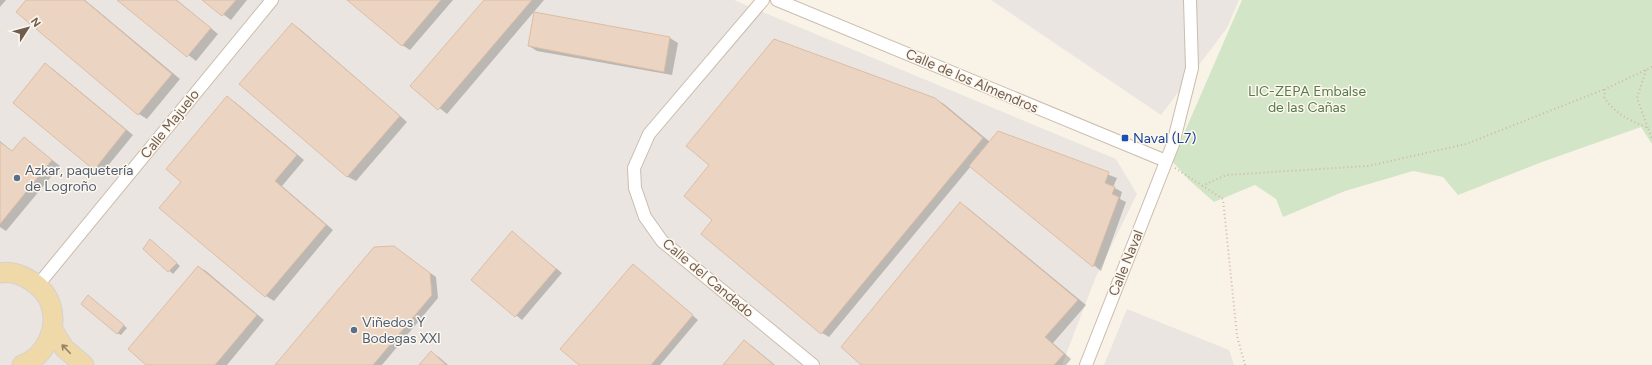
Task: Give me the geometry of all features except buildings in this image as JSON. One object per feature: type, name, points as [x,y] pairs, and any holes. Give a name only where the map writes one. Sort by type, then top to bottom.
[{"type":"main road","points":[[0,273],[22,275],[38,285],[51,306],[52,330],[43,351],[25,365]]},
{"type":"main road","points":[[52,330],[64,348],[84,365]]},
{"type":"street","name":"Calle Majuelo","points":[[38,285],[272,0]]},
{"type":"street","name":"Calle del Candado","points":[[763,0],[649,134],[634,168],[635,188],[645,217],[662,241],[813,365]]},
{"type":"street","name":"Calle de los Almendros","points":[[777,0],[1166,161]]},
{"type":"street","name":"Calle Naval","points":[[1086,365],[1173,144],[1192,68],[1190,0]]},
{"type":"path","points":[[1202,186],[1226,175],[1368,166],[1466,144],[1606,88],[1652,67]]},
{"type":"path","points":[[1646,70],[1638,98],[1652,140]]},
{"type":"path","points":[[1606,88],[1604,97],[1611,108],[1630,120],[1648,128]]},
{"type":"path","points":[[1166,161],[1223,199],[1237,336],[1245,365]]},
{"type":"shaded area","points":[[0,0],[734,0],[1116,159],[1137,194],[1095,279],[1062,365],[0,365]]},
{"type":"shaded area","points":[[991,0],[1239,0],[1227,28],[1161,115]]},
{"type":"shaded area","points":[[1127,309],[1229,350],[1234,365],[1104,365]]},
{"type":"green space","name":"LIC-ZEPA Embalse de las Cañas","points":[[1242,0],[1652,0],[1652,144],[1641,127],[1542,162],[1458,195],[1443,177],[1413,171],[1345,191],[1283,217],[1276,199],[1255,185],[1214,202],[1189,180],[1172,161]]},
{"type":"place","name":"Naval (L7)","points":[[1125,138]]},
{"type":"place","name":"Azkar, paquetería de Logroño","points":[[17,178]]},
{"type":"place","name":"Viñedos Y Bodegas XXI","points":[[354,330]]}]
